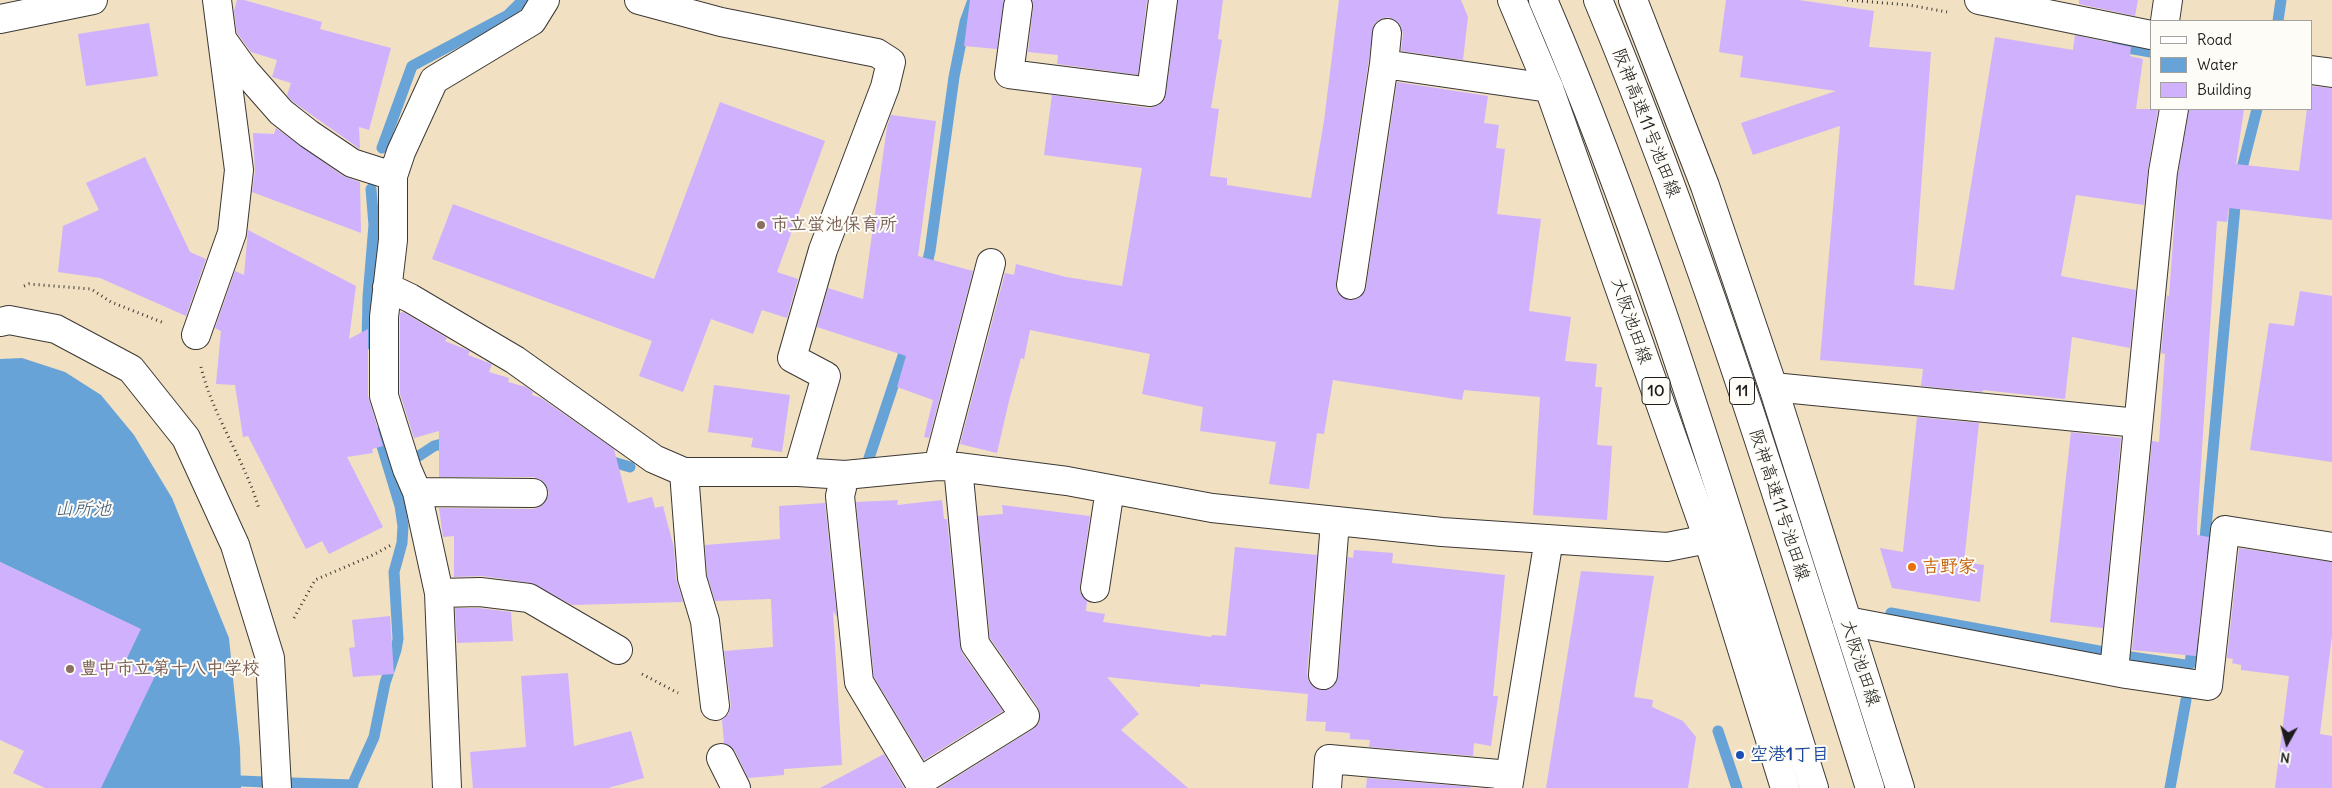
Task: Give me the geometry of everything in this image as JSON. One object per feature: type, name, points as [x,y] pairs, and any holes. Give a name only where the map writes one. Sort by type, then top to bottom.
[{"type":"main road","points":[[0,19],[93,0]]},
{"type":"main road","points":[[196,335],[232,233],[239,170],[216,0]]},
{"type":"main road","points":[[447,788],[439,592],[408,471],[384,396],[384,317],[394,240],[393,176],[401,152],[434,80],[532,21],[545,0]]},
{"type":"main road","points":[[638,0],[721,22],[877,53],[891,62],[885,87],[823,250],[792,358],[826,376],[798,472]]},
{"type":"main road","points":[[1018,6],[1009,74],[1151,92],[1163,0]]},
{"type":"main road","name":"大阪池田線","points":[[1512,0],[1549,88],[1708,539],[1785,788]]},
{"type":"main road","points":[[1543,0],[1579,84],[1665,319],[1814,788]]},
{"type":"main road","name":"阪神高速11号池田線","points":[[1598,0],[1628,71],[1708,288],[1870,788]]},
{"type":"main road","name":"大阪池田線","points":[[1633,0],[1705,186],[1773,387],[1900,788]]},
{"type":"main road","points":[[1979,0],[2150,35]]},
{"type":"main road","points":[[2165,20],[2168,0]]},
{"type":"main road","points":[[1351,285],[1388,33]]},
{"type":"main road","points":[[222,39],[245,72],[292,122],[352,163],[393,176]]},
{"type":"main road","points":[[1384,64],[1549,88]]},
{"type":"main road","points":[[2312,70],[2332,73]]},
{"type":"main road","points":[[2114,671],[2163,172],[2174,110]]},
{"type":"main road","points":[[845,475],[840,496],[860,682],[919,782],[1026,716],[975,644],[948,467],[991,263]]},
{"type":"main road","points":[[387,287],[410,298],[515,360],[654,459],[684,472],[798,472],[845,475],[948,467],[1067,481],[1212,508],[1335,522],[1442,532],[1667,547],[1708,539]]},
{"type":"main road","points":[[0,322],[9,320],[56,329],[131,369],[186,438],[235,545],[270,658],[277,788]]},
{"type":"main road","points":[[1773,387],[2138,423]]},
{"type":"main road","points":[[408,471],[532,493]]},
{"type":"main road","points":[[684,472],[692,578],[705,621],[715,706]]},
{"type":"main road","points":[[1095,588],[1110,489]]},
{"type":"main road","points":[[1322,675],[1335,522]]},
{"type":"main road","points":[[1847,621],[2114,671],[2208,686],[2225,530],[2332,547]]},
{"type":"main road","points":[[1327,788],[1329,759],[1509,782],[1549,539]]},
{"type":"main road","points":[[439,592],[480,592],[529,598],[618,650]]},
{"type":"main road","points":[[721,758],[736,788]]},
{"type":"path","points":[[22,287],[29,284],[91,290],[118,305],[196,335]]},
{"type":"path","points":[[291,622],[315,580],[373,555],[393,544]]},
{"type":"path","points":[[618,650],[618,657],[633,670],[676,691],[682,698]]},
{"type":"water","name":"山所池","points":[[22,358],[65,372],[101,395],[134,435],[172,498],[229,638],[240,748],[241,788],[101,788],[125,662],[140,629],[0,562],[0,359]]},
{"type":"building","points":[[237,0],[244,0],[322,22],[320,29],[391,48],[369,130],[359,127],[360,149],[292,101],[287,95],[291,83],[272,77],[277,60],[251,52],[237,33],[234,11]]},
{"type":"building","points":[[970,0],[1004,0],[997,49],[964,46]]},
{"type":"building","points":[[1032,0],[1147,0],[1138,75],[1057,64],[1058,55],[1028,52],[1033,8]]},
{"type":"building","points":[[1178,0],[1223,0],[1218,39],[1222,40],[1211,108],[1219,109],[1210,176],[1227,178],[1227,185],[1311,198],[1324,121],[1339,0],[1461,0],[1468,17],[1463,60],[1401,51],[1403,34],[1401,26],[1396,21],[1388,17],[1380,19],[1374,24],[1336,290],[1342,297],[1349,300],[1357,299],[1366,288],[1397,82],[1488,96],[1484,123],[1499,125],[1496,148],[1505,149],[1497,214],[1541,219],[1529,311],[1571,317],[1565,361],[1597,364],[1595,387],[1602,387],[1597,445],[1612,446],[1607,520],[1533,515],[1540,397],[1464,390],[1462,400],[1333,380],[1324,434],[1317,433],[1309,489],[1269,484],[1276,442],[1200,431],[1203,407],[1142,394],[1150,354],[1030,330],[1024,359],[1021,358],[1009,401],[997,453],[960,444],[1005,273],[1014,275],[1016,264],[1066,277],[1122,286],[1142,168],[1044,155],[1052,95],[1149,108],[1157,106],[1164,101]]},
{"type":"building","points":[[1726,0],[1799,0],[1874,11],[1869,47],[1931,52],[1914,285],[1954,290],[1995,37],[2073,50],[2075,35],[2131,47],[2130,56],[2143,59],[2136,109],[2158,110],[2144,205],[2076,195],[2061,276],[2136,290],[2130,348],[2072,337],[2065,399],[1983,390],[1982,392],[1921,386],[1923,369],[1820,360],[1840,126],[1753,155],[1741,123],[1836,91],[1740,77],[1743,56],[1719,52]]},
{"type":"building","points":[[2079,0],[2138,0],[2135,16],[2079,4]]},
{"type":"building","points":[[149,23],[158,76],[86,86],[78,34]]},
{"type":"building","points":[[2312,86],[2332,88],[2332,220],[2229,208],[2227,222],[2217,221],[2197,525],[2197,535],[2209,537],[2196,656],[2132,650],[2152,441],[2159,442],[2165,354],[2161,353],[2167,295],[2169,296],[2178,174],[2189,110],[2244,110],[2236,164],[2299,171],[2307,110],[2312,110]]},
{"type":"building","points":[[720,102],[825,141],[777,272],[798,279],[787,318],[762,310],[753,334],[711,319],[683,392],[639,376],[652,341],[432,259],[453,204],[654,279]]},
{"type":"building","points":[[891,115],[936,121],[918,256],[973,271],[929,438],[924,437],[933,400],[897,387],[906,356],[817,327],[828,288],[863,299],[887,127]]},
{"type":"building","points":[[276,128],[343,176],[360,182],[361,233],[252,192],[255,172],[253,133],[274,134]]},
{"type":"building","points":[[145,157],[190,252],[206,259],[186,316],[100,278],[58,272],[63,226],[99,210],[86,183]]},
{"type":"building","points":[[248,230],[356,286],[349,339],[368,329],[368,396],[383,446],[372,449],[373,453],[347,457],[383,527],[329,554],[322,541],[306,549],[248,436],[243,437],[235,385],[216,384],[221,331],[215,328],[235,271],[244,275]]},
{"type":"building","points":[[2300,291],[2332,296],[2332,462],[2250,450],[2269,323],[2294,326]]},
{"type":"building","points":[[403,312],[447,338],[445,341],[470,351],[468,355],[492,364],[489,372],[509,378],[508,382],[526,387],[533,392],[532,395],[541,398],[614,449],[628,503],[652,497],[655,508],[663,506],[674,548],[676,579],[683,602],[572,605],[531,583],[482,576],[454,577],[454,536],[443,537],[439,508],[533,509],[540,507],[546,501],[549,493],[546,485],[534,477],[439,477],[439,431],[414,438],[400,394],[400,313]]},
{"type":"building","points":[[714,385],[790,395],[782,452],[751,447],[753,438],[708,432]]},
{"type":"building","points":[[1917,417],[1979,423],[1964,562],[1984,565],[1980,602],[1892,588],[1880,548],[1903,552]]},
{"type":"building","points":[[2071,432],[2121,438],[2103,628],[2050,622]]},
{"type":"building","points":[[898,500],[897,505],[942,500],[944,519],[947,519],[962,653],[1003,711],[924,760],[874,677],[856,502]]},
{"type":"building","points":[[825,503],[837,617],[833,611],[842,765],[784,769],[784,775],[748,778],[735,751],[724,743],[722,720],[729,713],[731,705],[724,651],[773,647],[771,599],[715,601],[707,575],[705,545],[780,539],[779,506]]},
{"type":"building","points":[[1002,505],[1090,516],[1080,593],[1087,601],[1086,611],[1105,614],[1103,622],[1211,637],[1212,635],[1226,636],[1235,547],[1317,555],[1307,674],[1309,682],[1315,688],[1321,690],[1330,689],[1336,683],[1338,677],[1348,557],[1353,558],[1354,550],[1393,553],[1392,563],[1505,575],[1493,696],[1498,696],[1491,746],[1474,743],[1473,756],[1369,747],[1370,740],[1350,739],[1350,733],[1325,731],[1326,722],[1306,721],[1308,694],[1200,684],[1200,687],[1107,677],[1139,714],[1121,730],[1188,788],[939,788],[1033,729],[1039,723],[1040,714],[1038,707],[990,638],[978,516],[1003,514]]},
{"type":"building","points":[[2239,548],[2332,562],[2332,635],[2320,734],[2332,736],[2332,788],[2275,788],[2289,676],[2241,670],[2241,665],[2232,663],[2233,659],[2227,658]]},
{"type":"building","name":"豊中市立第十八中学校","points":[[0,562],[141,629],[125,662],[155,676],[101,788],[45,788],[13,773],[24,751],[0,740]]},
{"type":"building","points":[[1581,571],[1654,576],[1634,697],[1653,700],[1652,707],[1683,721],[1696,737],[1688,788],[1546,788]]},
{"type":"building","points":[[455,608],[479,608],[511,612],[513,641],[457,643]]},
{"type":"building","points":[[390,616],[394,674],[353,677],[349,648],[355,647],[352,620]]},
{"type":"building","points":[[568,673],[574,746],[631,731],[644,778],[608,788],[473,788],[470,752],[526,747],[521,676]]},
{"type":"building","points":[[884,754],[904,788],[820,788]]},
{"type":"building","points":[[1367,778],[1471,787],[1471,788],[1366,788]]},
{"type":"waterway","points":[[382,148],[412,66],[508,15],[523,0]]},
{"type":"waterway","points":[[925,272],[930,251],[954,77],[965,22],[973,0]]},
{"type":"waterway","points":[[2278,20],[2281,0]]},
{"type":"waterway","points":[[2116,46],[2150,52]]},
{"type":"waterway","points":[[2239,180],[2257,110]]},
{"type":"waterway","points":[[367,344],[368,297],[374,225],[371,189]]},
{"type":"waterway","points":[[2204,550],[2236,195]]},
{"type":"waterway","points":[[869,458],[908,341]]},
{"type":"waterway","points":[[351,788],[374,737],[385,683],[398,639],[394,572],[402,543],[403,526],[400,506],[378,433]]},
{"type":"waterway","points":[[405,465],[434,446],[453,441]]},
{"type":"waterway","points":[[603,459],[630,467]]},
{"type":"waterway","points":[[1891,613],[2099,651]]},
{"type":"waterway","points":[[2131,657],[2185,665],[2190,664],[2193,641]]},
{"type":"waterway","points":[[2170,788],[2186,700]]},
{"type":"waterway","points":[[1718,731],[1737,788]]},
{"type":"waterway","points":[[241,781],[264,782]]},
{"type":"waterway","points":[[292,783],[353,785]]},
{"type":"place","name":"市立蛍池保育所","points":[[761,225]]},
{"type":"place","name":"吉野家","points":[[1912,567]]},
{"type":"place","name":"豊中市立第十八中学校","points":[[70,669]]},
{"type":"place","name":"空港1丁目","points":[[1740,755]]}]
